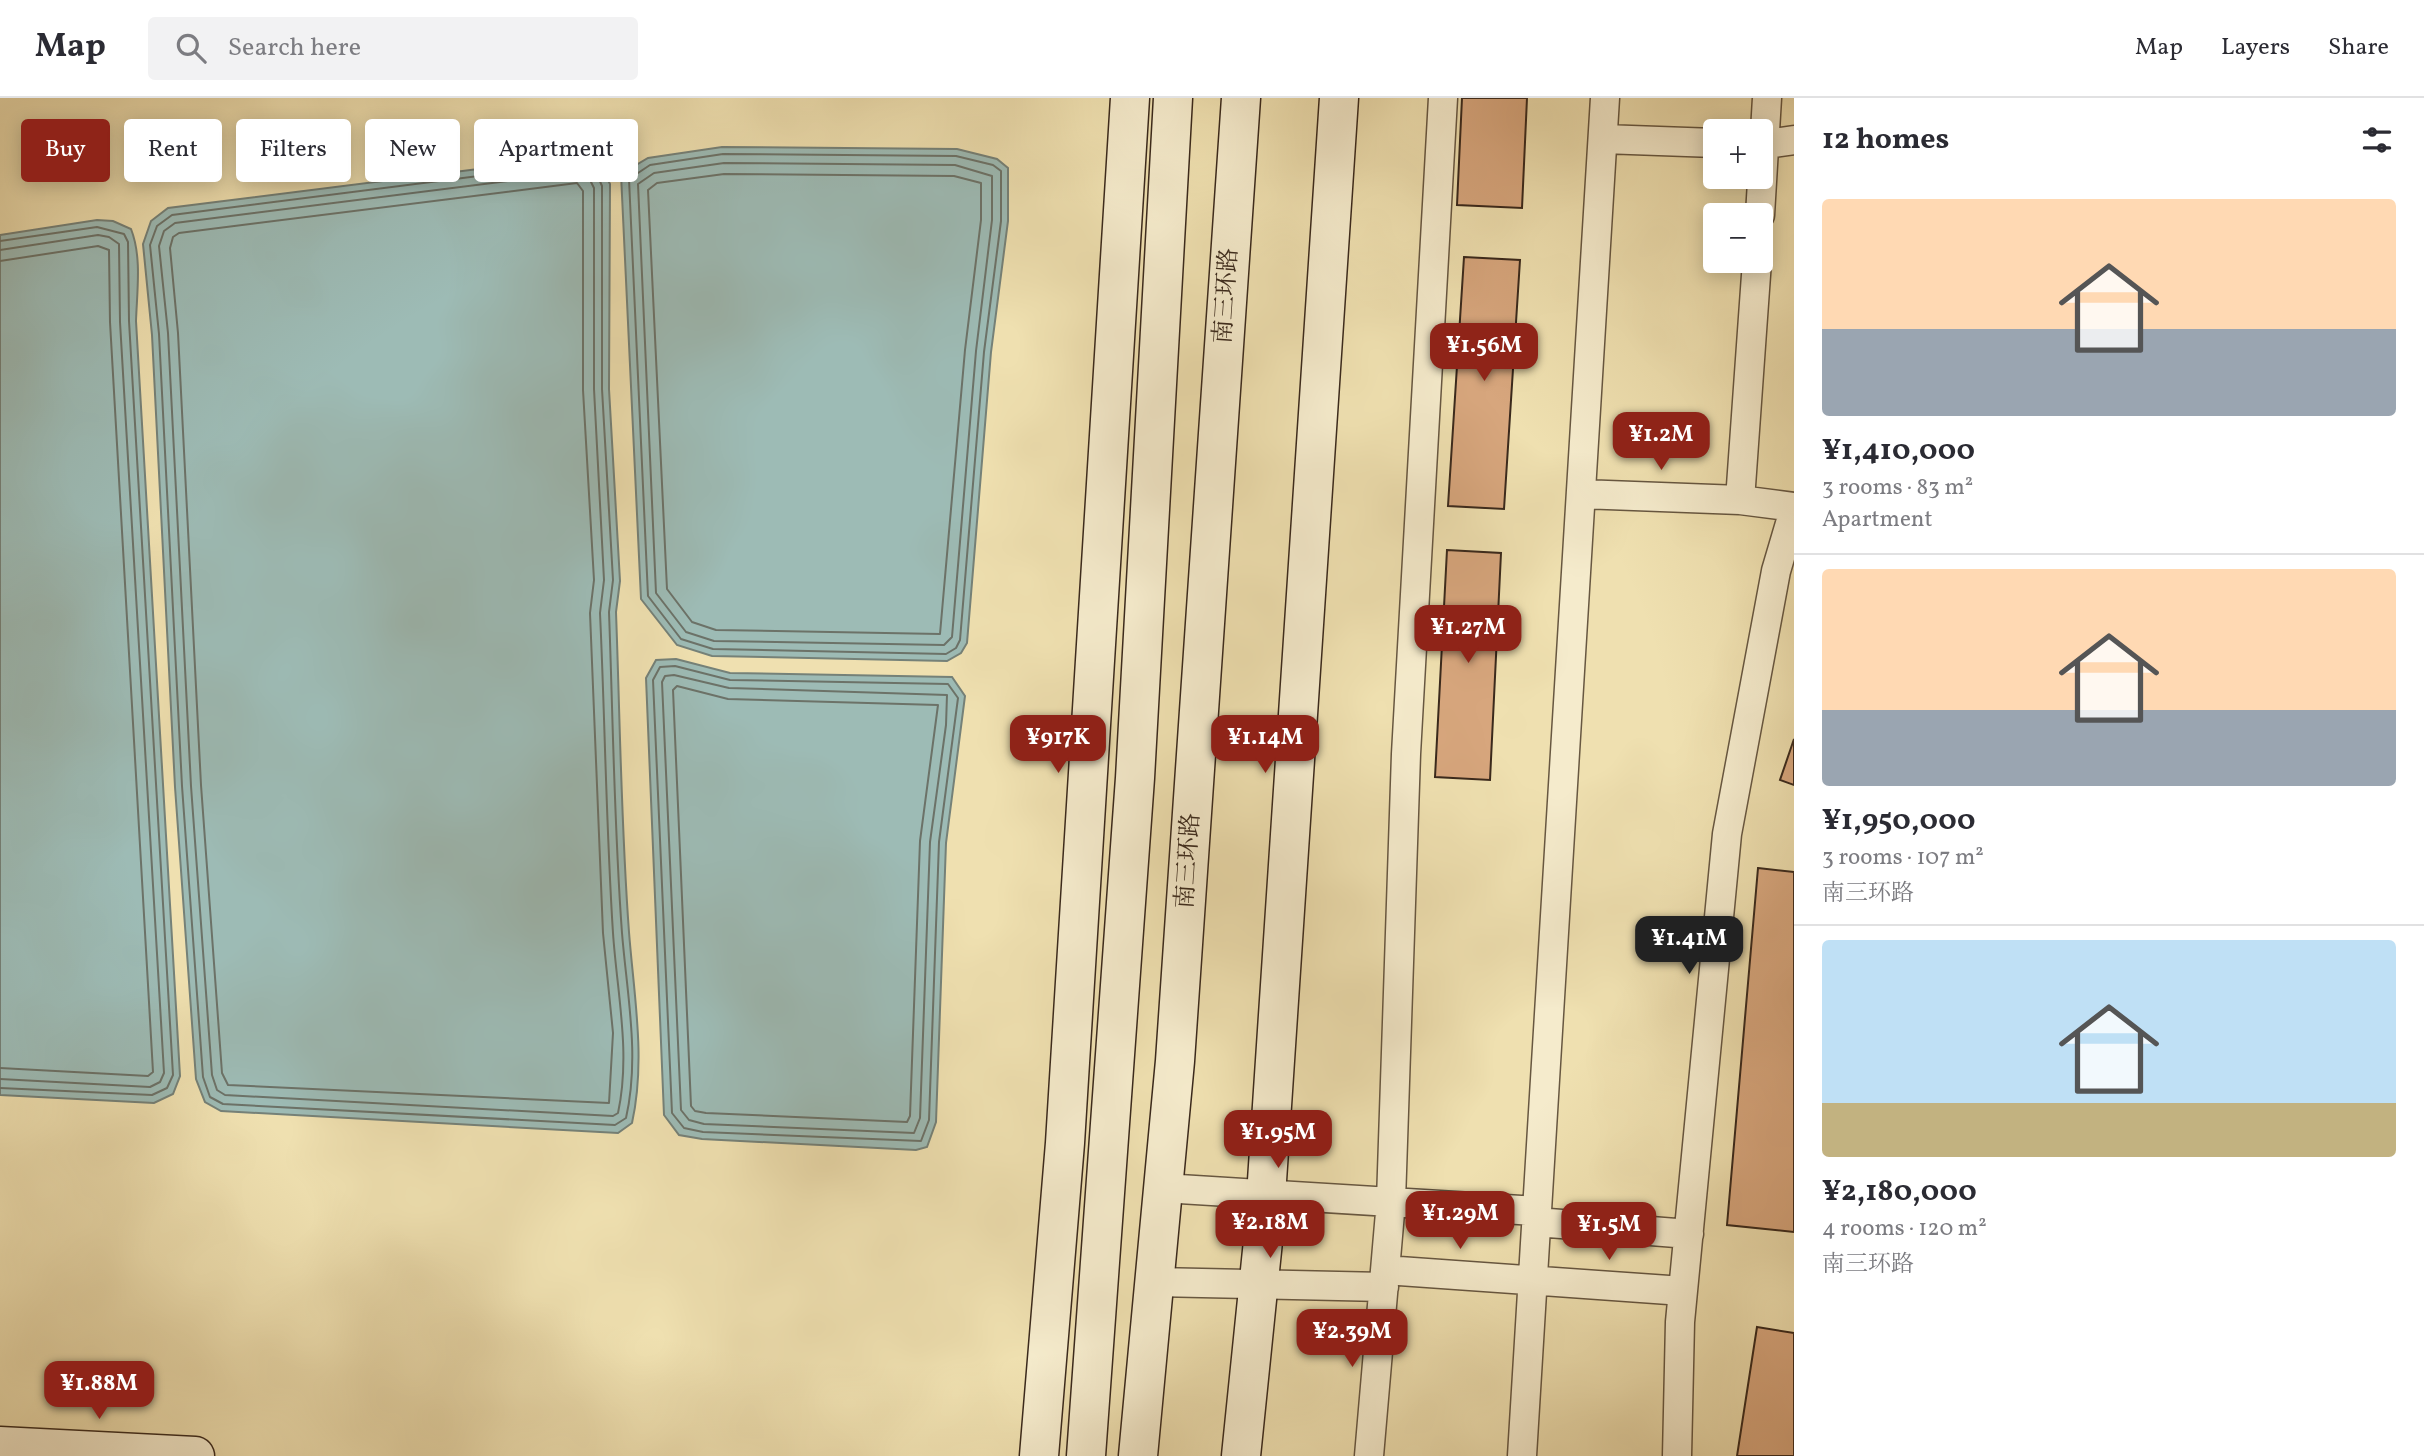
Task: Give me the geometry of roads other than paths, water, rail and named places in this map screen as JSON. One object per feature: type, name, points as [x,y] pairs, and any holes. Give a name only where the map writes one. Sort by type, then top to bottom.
[{"type":"street","points":[[1039,1456],[1065,1143],[1130,98]]},
{"type":"street","points":[[1086,1456],[1135,778],[1173,98]]},
{"type":"street","name":"南三环路","points":[[1138,1456],[1175,1061],[1241,98]]},
{"type":"street","points":[[1241,1456],[1266,1194],[1339,98]]},
{"type":"street","points":[[1368,1456],[1391,1201],[1406,754],[1443,98]]},
{"type":"street","points":[[1522,1456],[1605,98]]},
{"type":"street","points":[[1765,119],[1767,98]]},
{"type":"street","points":[[1603,139],[1703,143]]},
{"type":"street","points":[[1773,143],[1794,140]]},
{"type":"street","points":[[1740,500],[1756,273]]},
{"type":"street","points":[[1581,494],[1740,500],[1794,509],[1773,584],[1727,834],[1683,1291],[1677,1456]]},
{"type":"street","points":[[1163,1188],[1391,1201],[1689,1234]]},
{"type":"street","points":[[1155,1282],[1259,1284],[1384,1278],[1532,1281],[1683,1291]]},
{"type":"street","points":[[0,1446],[195,1456]]},
{"type":"water","points":[[722,147],[957,149],[997,159],[1008,168],[1008,221],[991,352],[967,643],[961,653],[947,661],[712,656],[677,645],[641,599],[621,182],[638,182],[638,164],[648,158]]},
{"type":"water","points":[[474,170],[474,182],[610,184],[609,389],[620,581],[616,612],[621,772],[626,892],[639,1052],[632,1123],[618,1133],[221,1111],[205,1102],[196,1079],[175,787],[152,335],[143,244],[151,221],[168,208],[375,182],[460,182],[460,171]]},
{"type":"water","points":[[97,220],[113,221],[131,229],[138,263],[136,321],[180,1076],[173,1094],[154,1103],[0,1095],[0,235]]},
{"type":"water","points":[[676,659],[730,673],[952,677],[965,696],[946,843],[936,1122],[927,1147],[916,1150],[702,1139],[679,1135],[664,1115],[646,678],[656,660]]}]
